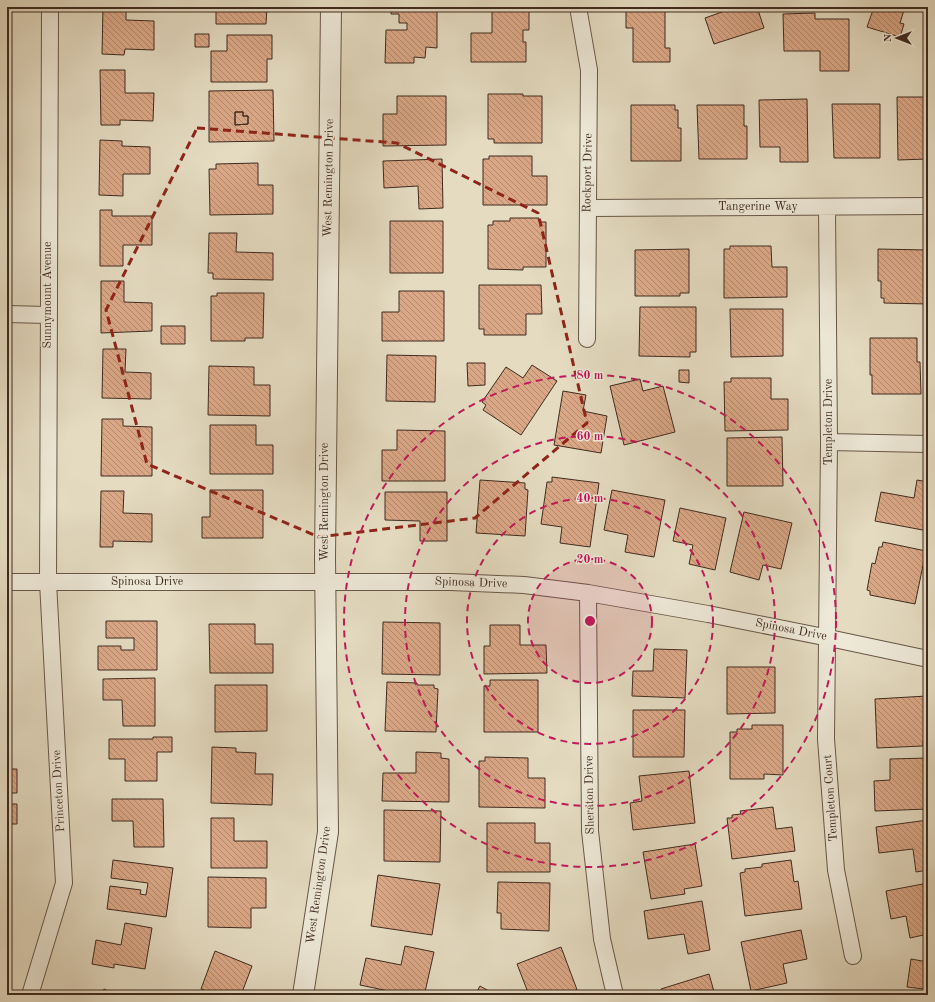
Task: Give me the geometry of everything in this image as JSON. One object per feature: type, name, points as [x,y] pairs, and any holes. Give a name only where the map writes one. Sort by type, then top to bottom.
[{"type":"street","name":"Sunnymount Avenue","points":[[48,582],[47,315],[50,7]]},
{"type":"street","name":"West Remington Drive","points":[[303,995],[328,832],[326,583],[324,558],[331,7]]},
{"type":"street","name":"Rockport Drive","points":[[578,7],[589,70],[587,339]]},
{"type":"street","name":"Tangerine Way","points":[[588,208],[928,206]]},
{"type":"street","name":"Templeton Drive","points":[[827,207],[829,442],[828,638]]},
{"type":"street","points":[[7,314],[47,315]]},
{"type":"street","points":[[829,442],[928,444]]},
{"type":"street","name":"Spinosa Drive","points":[[7,582],[450,582],[524,585],[588,593],[828,638],[928,659]]},
{"type":"street","name":"Princeton Drive","points":[[30,995],[64,883],[48,582]]},
{"type":"street","name":"Sheraton Drive","points":[[588,593],[590,831],[602,939],[615,995]]},
{"type":"street","name":"Templeton Court","points":[[828,638],[826,739],[836,870],[854,956]]},
{"type":"highlighted area","points":[[197,128],[397,143],[538,213],[587,423],[475,518],[319,537],[147,464],[106,310]]},
{"type":"building","points":[[103,7],[126,7],[126,20],[154,21],[154,50],[125,49],[124,55],[102,54]]},
{"type":"building","points":[[216,7],[267,7],[266,24],[216,24]]},
{"type":"building","points":[[391,7],[437,7],[437,48],[426,47],[425,58],[414,57],[414,63],[385,63],[386,30],[407,30],[407,23],[399,23],[399,14],[391,14]]},
{"type":"building","points":[[492,7],[529,7],[529,30],[523,30],[523,42],[526,42],[526,62],[471,62],[471,33],[492,33]]},
{"type":"building","points":[[626,7],[665,7],[665,48],[670,48],[670,62],[633,62],[633,28],[626,28]]},
{"type":"building","points":[[720,7],[757,7],[764,28],[714,44],[705,18],[722,12]]},
{"type":"building","points":[[874,7],[905,7],[900,23],[904,24],[900,37],[867,27]]},
{"type":"building","points":[[815,13],[815,19],[849,19],[849,71],[820,71],[820,51],[784,51],[783,14]]},
{"type":"building","points":[[195,34],[209,34],[209,47],[195,47]]},
{"type":"building","points":[[227,35],[272,35],[272,59],[267,59],[267,82],[211,82],[211,51],[227,51]]},
{"type":"building","points":[[100,70],[125,70],[125,93],[154,93],[153,121],[120,120],[120,125],[101,125]]},
{"type":"building","points":[[273,90],[274,141],[209,142],[209,91]],"holes":[[[235,112],[243,112],[243,116],[248,116],[248,124],[235,125]]]},
{"type":"building","points":[[488,94],[523,94],[523,96],[542,96],[542,143],[494,143],[494,139],[488,139]]},
{"type":"building","points":[[397,96],[446,96],[446,145],[383,146],[383,114],[397,114]]},
{"type":"building","points":[[897,97],[928,97],[927,159],[898,160]]},
{"type":"building","points":[[807,99],[808,162],[780,162],[780,147],[760,147],[759,100]]},
{"type":"building","points":[[832,104],[880,104],[880,158],[834,158]]},
{"type":"building","points":[[631,105],[675,105],[675,110],[678,110],[678,128],[681,128],[681,161],[631,161]]},
{"type":"building","points":[[697,105],[744,105],[744,126],[747,126],[747,159],[699,159]]},
{"type":"building","points":[[235,112],[243,112],[243,116],[248,116],[248,124],[235,125]]},
{"type":"building","points":[[100,140],[122,141],[122,146],[150,147],[150,174],[123,174],[123,196],[99,195]]},
{"type":"building","points":[[489,156],[532,156],[532,176],[547,176],[547,205],[483,205],[483,159],[489,159]]},
{"type":"building","points":[[442,159],[443,208],[419,209],[418,186],[384,188],[383,161]]},
{"type":"building","points":[[258,163],[258,185],[273,185],[273,214],[210,215],[209,169],[216,169],[216,164]]},
{"type":"building","points":[[100,210],[112,210],[112,216],[152,216],[152,245],[123,245],[123,266],[100,266]]},
{"type":"building","points":[[510,218],[539,218],[539,222],[546,222],[546,267],[523,267],[523,270],[488,269],[488,225],[493,225],[493,221],[510,221]]},
{"type":"building","points":[[390,221],[443,221],[443,273],[390,273]]},
{"type":"building","points":[[209,233],[237,233],[236,252],[273,253],[273,280],[213,279],[213,273],[208,273]]},
{"type":"building","points":[[730,246],[771,246],[772,267],[787,267],[787,297],[724,298],[724,249],[730,249]]},
{"type":"building","points":[[689,249],[689,293],[680,293],[680,296],[635,296],[635,250]]},
{"type":"building","points":[[878,249],[927,250],[928,304],[884,303],[884,298],[881,298],[881,281],[878,281]]},
{"type":"building","points":[[101,281],[124,281],[124,302],[152,303],[152,331],[101,333]]},
{"type":"building","points":[[479,285],[541,285],[542,314],[526,314],[526,335],[484,335],[484,329],[479,329]]},
{"type":"building","points":[[399,291],[444,291],[444,341],[382,341],[382,312],[399,312]]},
{"type":"building","points":[[217,293],[264,293],[263,338],[245,338],[245,341],[211,341],[211,296],[217,296]]},
{"type":"building","points":[[640,307],[696,307],[696,352],[690,352],[690,357],[639,356]]},
{"type":"building","points":[[730,309],[783,309],[783,356],[731,357]]},
{"type":"building","points":[[161,326],[185,326],[185,344],[161,344]]},
{"type":"building","points":[[870,338],[917,338],[917,362],[920,362],[921,394],[872,394],[872,375],[870,375]]},
{"type":"building","points":[[103,349],[126,349],[125,372],[151,373],[151,399],[102,398]]},
{"type":"building","points":[[387,355],[436,356],[435,402],[386,401]]},
{"type":"building","points":[[467,363],[485,363],[485,385],[468,386]]},
{"type":"building","points":[[532,365],[557,381],[521,435],[483,410],[486,405],[482,402],[506,367],[523,378]]},
{"type":"building","points":[[209,366],[254,367],[254,385],[270,385],[270,416],[208,415]]},
{"type":"building","points":[[679,370],[689,370],[689,383],[679,382]]},
{"type":"building","points":[[731,378],[771,378],[771,399],[788,399],[788,430],[725,431],[724,382],[731,382]]},
{"type":"building","points":[[640,379],[643,391],[663,386],[675,432],[624,445],[610,386]]},
{"type":"building","points":[[563,391],[586,395],[583,411],[607,416],[601,453],[554,445]]},
{"type":"building","points":[[102,419],[123,419],[123,426],[152,427],[152,476],[101,476]]},
{"type":"building","points":[[210,425],[256,425],[256,445],[273,445],[273,474],[210,474]]},
{"type":"building","points":[[397,430],[445,431],[445,481],[382,481],[382,450],[397,450]]},
{"type":"building","points":[[782,437],[783,486],[727,486],[727,438]]},
{"type":"building","points":[[552,477],[599,483],[590,547],[560,543],[562,527],[541,524],[547,482],[552,482]]},
{"type":"building","points":[[480,480],[525,483],[525,489],[528,490],[525,536],[476,533]]},
{"type":"building","points":[[917,480],[928,482],[928,531],[875,521],[881,492],[914,498]]},
{"type":"building","points":[[210,490],[263,490],[263,538],[202,538],[202,517],[210,517]]},
{"type":"building","points":[[612,490],[665,500],[654,557],[625,552],[628,535],[604,530]]},
{"type":"building","points":[[101,491],[124,491],[123,513],[152,514],[152,542],[113,541],[113,547],[100,547]]},
{"type":"building","points":[[385,492],[447,492],[447,541],[420,541],[420,521],[385,520]]},
{"type":"building","points":[[680,508],[726,518],[715,570],[689,564],[693,545],[673,541]]},
{"type":"building","points":[[744,512],[792,523],[781,569],[763,565],[759,580],[730,572]]},
{"type":"building","points":[[883,542],[926,551],[915,604],[870,595],[870,591],[867,590],[872,563],[875,564],[879,547],[882,547]]},
{"type":"building","points":[[106,621],[157,621],[157,670],[98,670],[98,646],[121,646],[121,650],[134,650],[134,638],[106,638]]},
{"type":"building","points":[[383,622],[440,623],[440,675],[382,674]]},
{"type":"building","points":[[209,624],[255,624],[255,644],[273,644],[273,673],[210,673]]},
{"type":"building","points":[[490,625],[520,625],[520,645],[546,645],[547,673],[484,674],[484,646],[490,646]]},
{"type":"building","points":[[654,649],[687,650],[685,698],[632,696],[633,671],[653,671]]},
{"type":"building","points":[[727,667],[775,667],[775,713],[727,714]]},
{"type":"building","points":[[155,678],[155,726],[123,726],[122,700],[103,700],[103,679]]},
{"type":"building","points":[[490,680],[538,680],[538,732],[484,732],[484,686],[490,686]]},
{"type":"building","points":[[387,682],[434,685],[434,688],[438,689],[436,732],[385,731]]},
{"type":"building","points":[[215,685],[267,685],[267,731],[215,732]]},
{"type":"building","points":[[927,696],[928,740],[923,741],[923,746],[877,748],[875,699]]},
{"type":"building","points":[[633,710],[685,710],[684,757],[633,757]]},
{"type":"building","points":[[752,725],[783,725],[783,775],[764,774],[764,779],[730,779],[730,732],[737,732],[737,729],[752,729]]},
{"type":"building","points":[[153,737],[172,737],[172,752],[157,752],[157,781],[125,781],[125,759],[109,759],[109,739],[153,739]]},
{"type":"building","points":[[212,747],[236,748],[236,752],[256,753],[255,774],[273,774],[272,805],[211,803]]},
{"type":"building","points":[[416,752],[441,753],[441,758],[449,759],[449,802],[382,801],[383,773],[416,773]]},
{"type":"building","points":[[485,757],[528,758],[528,778],[545,778],[545,808],[479,807],[479,761],[485,761]]},
{"type":"building","points":[[928,758],[928,809],[875,811],[874,781],[890,780],[890,759]]},
{"type":"building","points":[[7,769],[17,769],[17,793],[7,793]]},
{"type":"building","points":[[689,771],[695,823],[633,830],[630,803],[642,801],[639,776]]},
{"type":"building","points":[[112,799],[163,799],[164,847],[134,847],[133,821],[112,821]]},
{"type":"building","points":[[7,804],[17,804],[17,824],[7,824]]},
{"type":"building","points":[[773,807],[776,829],[792,827],[795,851],[732,859],[727,818],[732,818],[732,815],[741,814],[740,811]]},
{"type":"building","points":[[384,810],[441,811],[440,862],[384,861]]},
{"type":"building","points":[[211,818],[234,818],[234,841],[267,841],[267,868],[211,868]]},
{"type":"building","points":[[928,820],[928,870],[916,872],[913,849],[879,853],[876,827]]},
{"type":"building","points":[[487,823],[535,823],[535,843],[550,843],[550,872],[487,872]]},
{"type":"building","points":[[695,844],[702,886],[684,889],[685,894],[651,899],[643,852]]},
{"type":"building","points":[[113,860],[173,868],[166,917],[107,909],[110,886],[141,890],[140,894],[146,895],[148,883],[111,878]]},
{"type":"building","points":[[791,860],[794,882],[798,881],[802,909],[745,916],[740,873],[745,872],[745,869],[762,867],[762,864]]},
{"type":"building","points":[[378,875],[440,884],[432,935],[371,926]]},
{"type":"building","points":[[208,877],[266,878],[266,908],[251,908],[251,928],[208,927]]},
{"type":"building","points":[[498,882],[550,883],[549,931],[501,929],[501,913],[497,913]]},
{"type":"building","points":[[928,883],[928,934],[910,938],[906,916],[891,919],[886,891]]},
{"type":"building","points":[[702,901],[710,950],[688,954],[684,934],[648,939],[644,911]]},
{"type":"building","points":[[125,923],[152,928],[145,969],[114,964],[114,968],[92,964],[96,940],[121,945]]},
{"type":"building","points":[[801,930],[807,959],[783,964],[787,983],[751,991],[741,942]]},
{"type":"building","points":[[405,946],[434,952],[425,992],[419,991],[418,995],[408,995],[360,985],[366,958],[401,965]]},
{"type":"building","points":[[561,947],[579,995],[529,995],[517,964]]},
{"type":"building","points":[[215,951],[252,966],[241,995],[216,995],[201,989]]},
{"type":"building","points":[[911,959],[928,962],[928,995],[923,995],[924,989],[907,987]]},
{"type":"building","points":[[709,974],[715,995],[663,995],[661,989]]},
{"type":"building","points":[[480,986],[496,995],[475,995]]},
{"type":"building","points":[[104,989],[117,995],[101,995]]}]
